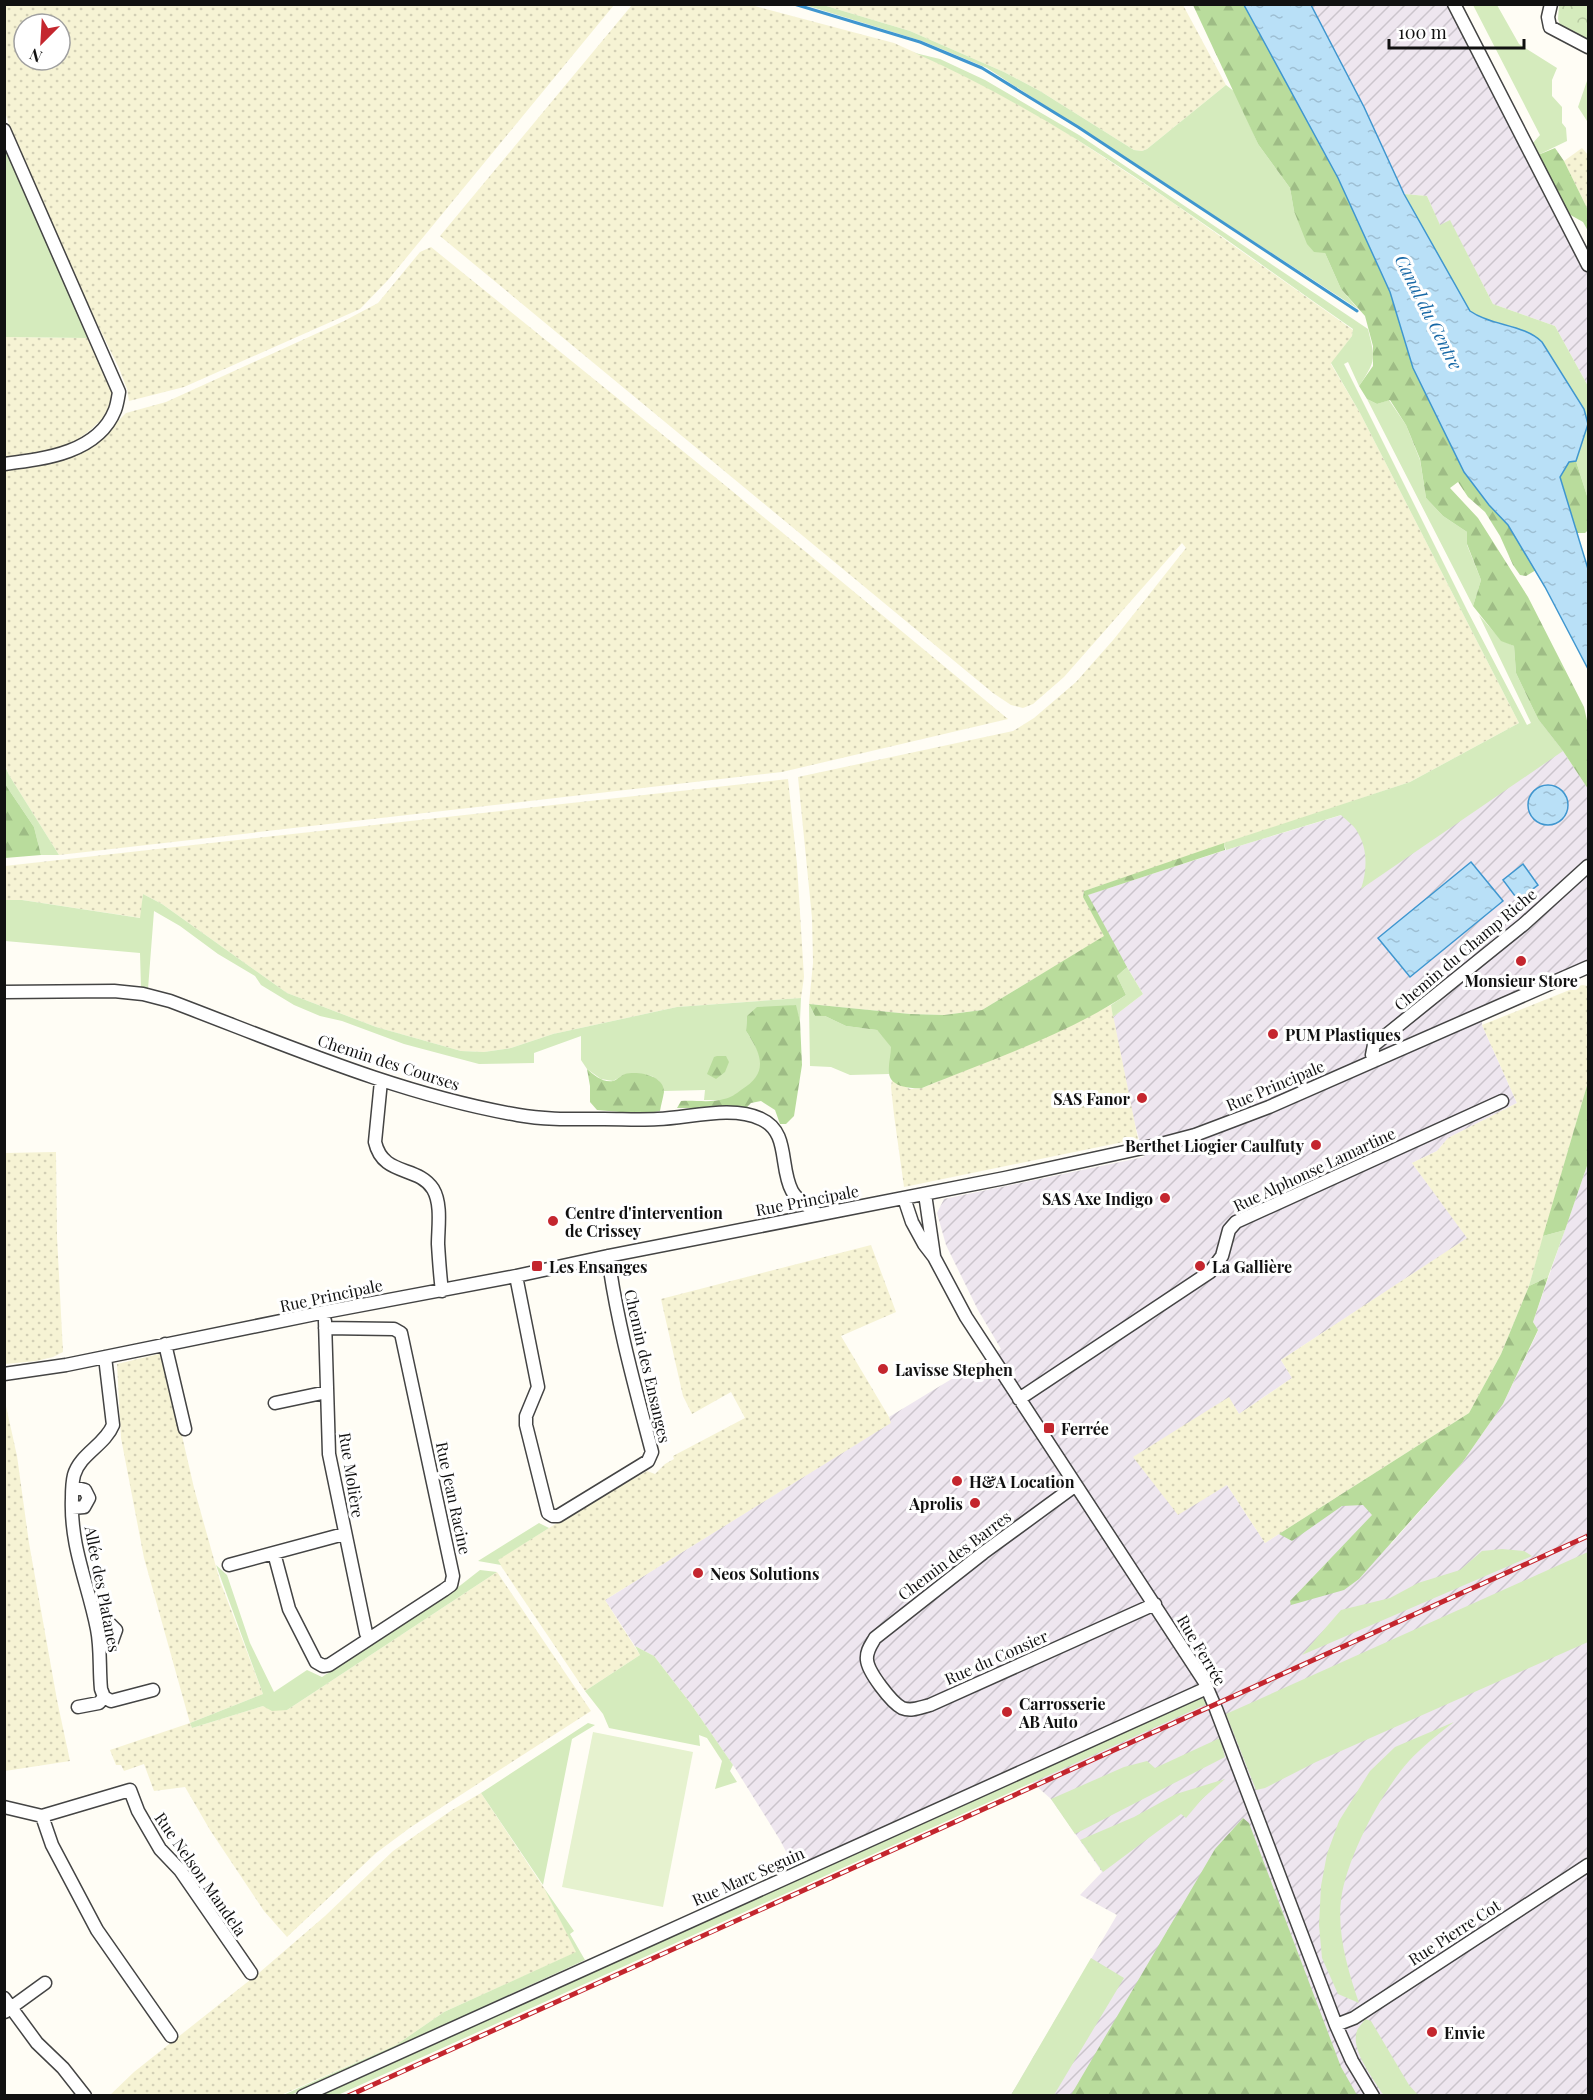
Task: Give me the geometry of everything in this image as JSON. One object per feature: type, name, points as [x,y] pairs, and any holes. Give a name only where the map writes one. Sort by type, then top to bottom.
[{"type":"street","points":[[1454,4],[1588,265]]},
{"type":"street","points":[[1551,4],[1548,17],[1550,27],[1588,47]]},
{"type":"street","points":[[4,130],[119,392],[115,410],[108,423],[90,440],[45,459],[4,464]]},
{"type":"street","name":"Chemin du Champ Riche","points":[[1376,1060],[1372,1056],[1374,1045],[1524,924],[1588,866]]},
{"type":"street","name":"Rue Principale","points":[[4,1374],[105,1357],[325,1312],[442,1291],[1005,1178],[1195,1135],[1279,1103],[1588,967]]},
{"type":"street","name":"Chemin des Courses","points":[[4,992],[114,991],[143,994],[170,1001],[381,1081],[443,1100],[520,1116],[657,1120],[723,1113],[761,1118],[768,1123],[780,1140],[784,1167],[791,1189],[800,1202],[815,1211],[817,1215]]},
{"type":"street","points":[[381,1081],[375,1142],[377,1151],[387,1164],[421,1178],[432,1188],[438,1216],[442,1291]]},
{"type":"street","name":"Rue Alphonse Lamartine","points":[[1019,1399],[1210,1272],[1221,1256],[1229,1230],[1236,1222],[1502,1101]]},
{"type":"street","name":"Rue Ferrée","points":[[925,1194],[934,1257]]},
{"type":"street","name":"Rue Ferrée","points":[[904,1198],[912,1222],[934,1257],[960,1307],[1196,1666],[1208,1688],[1336,2025],[1352,2061],[1373,2096]]},
{"type":"street","name":"Chemin des Ensanges","points":[[516,1276],[538,1387],[526,1416],[526,1425],[548,1513],[558,1516],[648,1461],[651,1452],[630,1370],[608,1256]]},
{"type":"street","name":"Rue Molière","points":[[325,1312],[329,1454],[344,1534],[369,1639]]},
{"type":"street","name":"Rue Jean Racine","points":[[274,1553],[289,1609],[315,1659],[323,1666],[329,1665],[451,1585],[453,1576],[401,1333],[394,1329],[325,1328]]},
{"type":"street","points":[[165,1344],[185,1429]]},
{"type":"street","name":"Allée des Platanes","points":[[104,1697],[101,1689],[96,1624],[78,1561],[72,1508],[84,1507],[89,1498],[85,1490],[73,1487],[78,1466],[108,1434],[113,1425],[105,1357]]},
{"type":"street","points":[[275,1403],[327,1392]]},
{"type":"street","name":"Chemin des Barres","points":[[867,1662],[868,1650],[875,1638],[889,1625],[1076,1485]]},
{"type":"street","points":[[229,1565],[344,1534]]},
{"type":"street","name":"Rue du Consier","points":[[867,1662],[877,1682],[891,1698],[902,1708],[914,1710],[930,1705],[1155,1605]]},
{"type":"street","points":[[96,1624],[109,1623],[116,1630],[112,1641],[99,1643]]},
{"type":"street","name":"Rue Marc Seguin","points":[[303,2096],[1208,1688]]},
{"type":"street","points":[[78,1707],[99,1703],[104,1697],[111,1701],[153,1690]]},
{"type":"street","name":"Rue Nelson Mandela","points":[[42,1816],[130,1790],[138,1811],[160,1849],[180,1870],[251,1973]]},
{"type":"street","points":[[4,1807],[42,1816],[52,1845],[97,1930],[171,2036]]},
{"type":"street","name":"Rue Pierre Cot","points":[[1336,2025],[1354,2018],[1588,1865]]},
{"type":"street","points":[[45,1983],[7,2007],[37,2043],[63,2068],[85,2096]]},
{"type":"shaded area","points":[[4,5],[614,5],[388,280],[360,309],[184,387],[129,401],[119,368],[79,287],[16,146],[5,112]]},
{"type":"shaded area","points":[[632,5],[751,5],[894,43],[965,75],[1050,122],[1169,200],[1353,330],[1352,336],[1331,364],[1360,413],[1519,723],[1410,782],[1084,891],[1083,897],[1105,936],[982,1010],[944,1015],[910,1014],[809,1004],[813,963],[812,918],[798,777],[1013,731],[1034,718],[1076,682],[1114,639],[1186,548],[1182,543],[1064,677],[1033,704],[1023,708],[1011,705],[993,693],[440,236]]},
{"type":"shaded area","points":[[823,5],[1183,5],[1226,85],[1147,149],[1134,150],[1040,91],[1004,72],[910,31]]},
{"type":"shaded area","points":[[1311,5],[1459,5],[1588,253],[1588,386],[1555,326],[1493,304],[1450,221],[1440,226],[1427,196],[1404,194],[1364,107]]},
{"type":"shaded area","points":[[1582,148],[1588,155],[1588,210],[1564,161]]},
{"type":"shaded area","points":[[431,247],[1008,719],[782,772],[59,855],[9,775],[5,764],[4,470],[33,467],[68,458],[94,445],[126,413],[166,402],[344,321],[378,303],[420,252]]},
{"type":"shaded area","points":[[4,337],[88,338],[115,387],[111,405],[101,420],[64,449],[5,459]]},
{"type":"shaded area","points":[[1538,719],[1588,789],[1588,960],[1482,1006],[1482,1025],[1517,1103],[1448,1138],[1437,1151],[1412,1163],[1468,1238],[1281,1360],[1292,1378],[1239,1414],[1229,1398],[1227,1485],[1265,1543],[1355,1485],[1391,1544],[1462,1463],[1503,1404],[1538,1331],[1533,1322],[1588,1163],[1588,2095],[1011,2095],[1117,1915],[1080,1895],[1102,1872],[1051,1799],[1015,1767],[794,1867],[737,1771],[691,1704],[654,1656],[635,1646],[605,1600],[890,1423],[889,1417],[1001,1349],[978,1310],[946,1245],[937,1213],[944,1199],[1144,1157],[1134,1121],[1113,1017],[1143,994],[1087,895],[1401,797],[1475,758]]},
{"type":"shaded area","points":[[788,779],[797,864],[804,977],[801,998],[677,1007],[553,1034],[511,1048],[484,1052],[461,1051],[376,1027],[287,993],[162,904],[143,894],[141,918],[22,900],[5,900],[5,866]]},
{"type":"shaded area","points":[[1582,985],[1588,986],[1588,1082],[1529,1286],[1501,1354],[1469,1413],[1265,1543],[1227,1485],[1178,1515],[1133,1457],[1229,1397],[1239,1414],[1292,1378],[1281,1360],[1467,1238],[1412,1163],[1437,1151],[1448,1138],[1517,1103],[1482,1025]]},
{"type":"shaded area","points":[[1111,1005],[1138,1139],[904,1187],[894,1115],[892,1080],[910,1089],[922,1088],[1039,1040]]},
{"type":"shaded area","points":[[56,1152],[57,1237],[63,1352],[36,1361],[5,1364],[5,1153]]},
{"type":"shaded area","points":[[871,1245],[896,1312],[841,1336],[891,1423],[605,1600],[640,1655],[585,1691],[497,1560],[647,1471],[655,1474],[674,1459],[673,1456],[745,1418],[731,1392],[692,1414],[683,1396],[661,1299]]},
{"type":"shaded area","points":[[163,1353],[194,1488],[220,1581],[263,1694],[190,1723],[144,1558],[121,1438],[117,1364]]},
{"type":"shaded area","points":[[4,1397],[17,1456],[29,1543],[70,1761],[5,1771]]},
{"type":"shaded area","points":[[497,1572],[591,1711],[411,1827],[376,1853],[287,1937],[264,1911],[210,1830],[185,1787],[154,1791],[144,1764],[124,1771],[121,1765],[116,1765],[110,1750],[190,1723],[192,1728],[263,1706],[287,1710]]},
{"type":"shaded area","points":[[481,1793],[544,1888],[577,1952],[444,2012],[396,2045],[281,2095],[109,2096],[134,2072],[260,1972],[325,1916],[393,1851]]},
{"type":"green space","points":[[805,5],[823,5],[910,31],[1004,72],[1040,91],[1134,150],[1147,149],[1226,85],[1235,92],[1258,144],[1290,188],[1294,211],[1325,253],[1341,289],[1358,309],[987,68],[922,41]]},
{"type":"green space","points":[[1193,5],[1244,5],[1338,178],[1390,292],[1413,368],[1464,472],[1489,505],[1508,525],[1536,570],[1526,576],[1520,575],[1485,512],[1468,497],[1458,482],[1450,488],[1478,518],[1528,597],[1584,707],[1588,725],[1588,789],[1538,719],[1516,673],[1514,646],[1501,641],[1473,606],[1481,580],[1467,544],[1467,532],[1443,516],[1426,498],[1420,459],[1406,425],[1390,400],[1377,404],[1367,399],[1359,386],[1373,366],[1373,346],[1365,316],[1341,289],[1325,253],[1314,252],[1307,244],[1294,211],[1290,188],[1258,144]]},
{"type":"green space","points":[[1473,5],[1497,5],[1519,44],[1557,68],[1552,80],[1552,96],[1562,107],[1562,123],[1566,128],[1567,141],[1538,155],[1532,144],[1540,135]]},
{"type":"green space","points":[[1559,5],[1588,5],[1588,39],[1561,28],[1558,19]]},
{"type":"green space","points":[[915,53],[940,59],[985,80],[1079,135],[1368,329],[1373,359],[1359,386],[1348,362],[1344,364],[1527,725],[1531,723],[1479,615],[1501,640],[1514,646],[1516,673],[1538,719],[1563,751],[1361,889],[1365,868],[1364,846],[1357,830],[1341,815],[1226,850],[1224,843],[1410,782],[1519,723],[1360,413],[1331,363],[1352,336],[1353,329],[1194,217],[1086,145],[973,81]]},
{"type":"green space","points":[[1588,78],[1588,120],[1587,121],[1578,107]]},
{"type":"green space","points":[[5,148],[88,338],[5,337]]},
{"type":"green space","points":[[1555,148],[1564,161],[1588,210],[1588,231],[1583,222],[1567,213],[1538,155]]},
{"type":"green space","points":[[1404,194],[1427,196],[1440,225],[1450,220],[1493,304],[1555,326],[1588,386],[1588,424],[1584,409],[1542,342],[1535,336],[1517,328],[1488,320],[1470,311]]},
{"type":"green space","points":[[1367,399],[1377,404],[1389,400],[1406,425],[1420,460],[1426,498],[1443,516],[1467,532],[1467,545],[1481,580],[1473,606]]},
{"type":"green space","points":[[1588,424],[1588,499],[1576,461]]},
{"type":"green space","points":[[1576,461],[1588,499],[1588,530],[1585,533],[1577,533],[1560,477],[1569,462]]},
{"type":"green space","points":[[4,764],[59,855],[41,855],[34,827],[5,784]]},
{"type":"green space","points":[[5,784],[34,827],[41,855],[5,858]]},
{"type":"green space","points":[[1224,843],[1225,850],[1088,895],[1127,967],[1117,976],[1126,995],[1053,1034],[922,1088],[897,1084],[890,1078],[891,1047],[877,1030],[846,1026],[825,1016],[815,1016],[809,1004],[910,1014],[944,1015],[982,1010],[1104,936],[1083,897],[1084,891]]},
{"type":"green space","points":[[143,894],[162,904],[287,993],[376,1027],[461,1051],[484,1052],[511,1048],[553,1034],[677,1007],[801,998],[800,1021],[795,1005],[747,1016],[746,1031],[761,1060],[759,1076],[746,1089],[729,1098],[704,1100],[705,1090],[664,1091],[659,1081],[652,1076],[625,1074],[613,1081],[601,1079],[587,1069],[581,1060],[581,1036],[534,1053],[534,1063],[479,1064],[404,1044],[342,1021],[320,1016],[294,1005],[261,985],[255,976],[154,911],[148,989],[141,988],[140,953],[5,941],[4,900],[22,900],[140,918]]},
{"type":"green space","points":[[1127,967],[1143,994],[1113,1017],[1111,1005],[1126,995],[1117,976]]},
{"type":"green space","points":[[809,1004],[815,1016],[825,1016],[846,1026],[877,1030],[892,1047],[889,1074],[850,1075],[831,1067],[810,1066]]},
{"type":"green space","points":[[796,1005],[800,1021],[802,1065],[794,1116],[786,1124],[780,1124],[775,1110],[761,1101],[751,1103],[746,1108],[677,1108],[681,1101],[714,1101],[726,1098],[750,1084],[756,1077],[760,1063],[756,1048],[746,1031],[747,1016],[757,1007]]},
{"type":"green space","points":[[726,1056],[729,1062],[725,1072],[716,1079],[707,1074],[714,1057]]},
{"type":"green space","points":[[587,1069],[606,1081],[630,1073],[655,1078],[663,1086],[664,1092],[660,1111],[643,1114],[597,1110],[590,1102]]},
{"type":"green space","points":[[1588,1082],[1588,1163],[1565,1230],[1543,1236]]},
{"type":"green space","points":[[1565,1230],[1548,1277],[1529,1286],[1543,1236]]},
{"type":"green space","points":[[1548,1277],[1533,1322],[1538,1330],[1503,1404],[1462,1463],[1359,1579],[1344,1590],[1291,1605],[1290,1601],[1372,1515],[1363,1505],[1342,1506],[1292,1541],[1279,1534],[1469,1413],[1501,1354],[1529,1286]]},
{"type":"green space","points":[[539,1523],[549,1528],[498,1560],[501,1565],[478,1561]]},
{"type":"green space","points":[[1502,1549],[1524,1551],[1532,1556],[1302,1655],[1341,1610],[1390,1598],[1418,1583],[1460,1570],[1482,1551]]},
{"type":"green space","points":[[1588,1552],[1588,1642],[1316,1762],[1265,1788],[1256,1790],[1226,1714]]},
{"type":"green space","points":[[216,1565],[227,1575],[250,1643],[274,1692],[307,1670],[322,1677],[457,1588],[480,1570],[497,1572],[287,1710],[272,1711],[263,1706],[192,1728],[190,1723],[263,1694]]},
{"type":"green space","points":[[635,1646],[654,1656],[691,1704],[733,1765],[730,1771],[737,1782],[715,1789],[722,1761],[707,1738],[699,1735],[700,1746],[609,1728],[603,1714],[585,1691],[640,1655]]},
{"type":"green space","points":[[1202,1697],[1207,1704],[338,2095],[320,2096]]},
{"type":"green space","points":[[1454,1722],[1419,1751],[1398,1774],[1376,1808],[1350,1865],[1344,1884],[1340,1913],[1347,1965],[1359,2003],[1338,1994],[1322,1958],[1319,1925],[1321,1886],[1327,1854],[1339,1821],[1370,1771],[1395,1747]]},
{"type":"green space","points":[[588,1723],[595,1725],[572,1739],[543,1885],[481,1793]]},
{"type":"green space","points":[[593,1732],[693,1752],[663,1907],[562,1887]]},
{"type":"green space","points":[[1220,1738],[1225,1757],[1075,1834],[1051,1799],[1124,1767],[1147,1761],[1155,1768]]},
{"type":"green space","points":[[1225,1779],[1202,1799],[1186,1818],[1181,1814],[1103,1872],[1080,1840],[1134,1817],[1176,1794]]},
{"type":"green space","points":[[1243,1818],[1249,1823],[1341,2067],[1357,2095],[1071,2095],[1215,1849]]},
{"type":"green space","points":[[544,1888],[574,1931],[570,1934],[585,1960],[291,2095],[281,2096],[396,2045],[444,2012],[576,1952]]},
{"type":"green space","points":[[1091,1958],[1124,1978],[1054,2095],[1011,2095]]},
{"type":"green space","points":[[1365,2019],[1371,2021],[1409,2085],[1418,2095],[1384,2095],[1382,2093],[1359,2055],[1357,2031]]},
{"type":"water","name":"Canal du Centre","points":[[1244,5],[1311,5],[1364,107],[1404,194],[1470,311],[1488,320],[1517,328],[1535,336],[1542,342],[1584,409],[1588,424],[1576,461],[1569,462],[1560,477],[1588,569],[1588,669],[1545,587],[1508,525],[1489,505],[1464,472],[1413,368],[1390,292],[1338,178]]},
{"type":"water","points":[[1548,785],[1562,791],[1568,805],[1562,819],[1548,825],[1534,819],[1528,805],[1534,791]]},
{"type":"water","points":[[1471,862],[1503,901],[1410,977],[1378,938]]},
{"type":"water","points":[[1523,864],[1538,885],[1518,900],[1503,880]]},
{"type":"waterway","points":[[794,4],[920,42],[982,68],[1078,127],[1357,311]]},
{"type":"railway","points":[[348,2096],[1588,1536]]},
{"type":"place","name":"Monsieur Store","points":[[1521,961]]},
{"type":"place","name":"PUM Plastiques","points":[[1273,1034]]},
{"type":"place","name":"SAS Fanor","points":[[1142,1098]]},
{"type":"place","name":"Berthet Liogier Caulfuty","points":[[1316,1145]]},
{"type":"place","name":"SAS Axe Indigo","points":[[1165,1198]]},
{"type":"place","name":"Centre d'intervention de Crissey","points":[[553,1221]]},
{"type":"place","name":"Les Ensanges","points":[[537,1266]]},
{"type":"place","name":"La Gallière","points":[[1200,1266]]},
{"type":"place","name":"Lavisse Stephen","points":[[883,1369]]},
{"type":"place","name":"Ferrée","points":[[1049,1428]]},
{"type":"place","name":"H&A Location","points":[[957,1481]]},
{"type":"place","name":"Aprolis","points":[[975,1503]]},
{"type":"place","name":"Neos Solutions","points":[[698,1573]]},
{"type":"place","name":"Carrosserie AB Auto","points":[[1007,1712]]},
{"type":"place","name":"Envie","points":[[1432,2032]]}]
